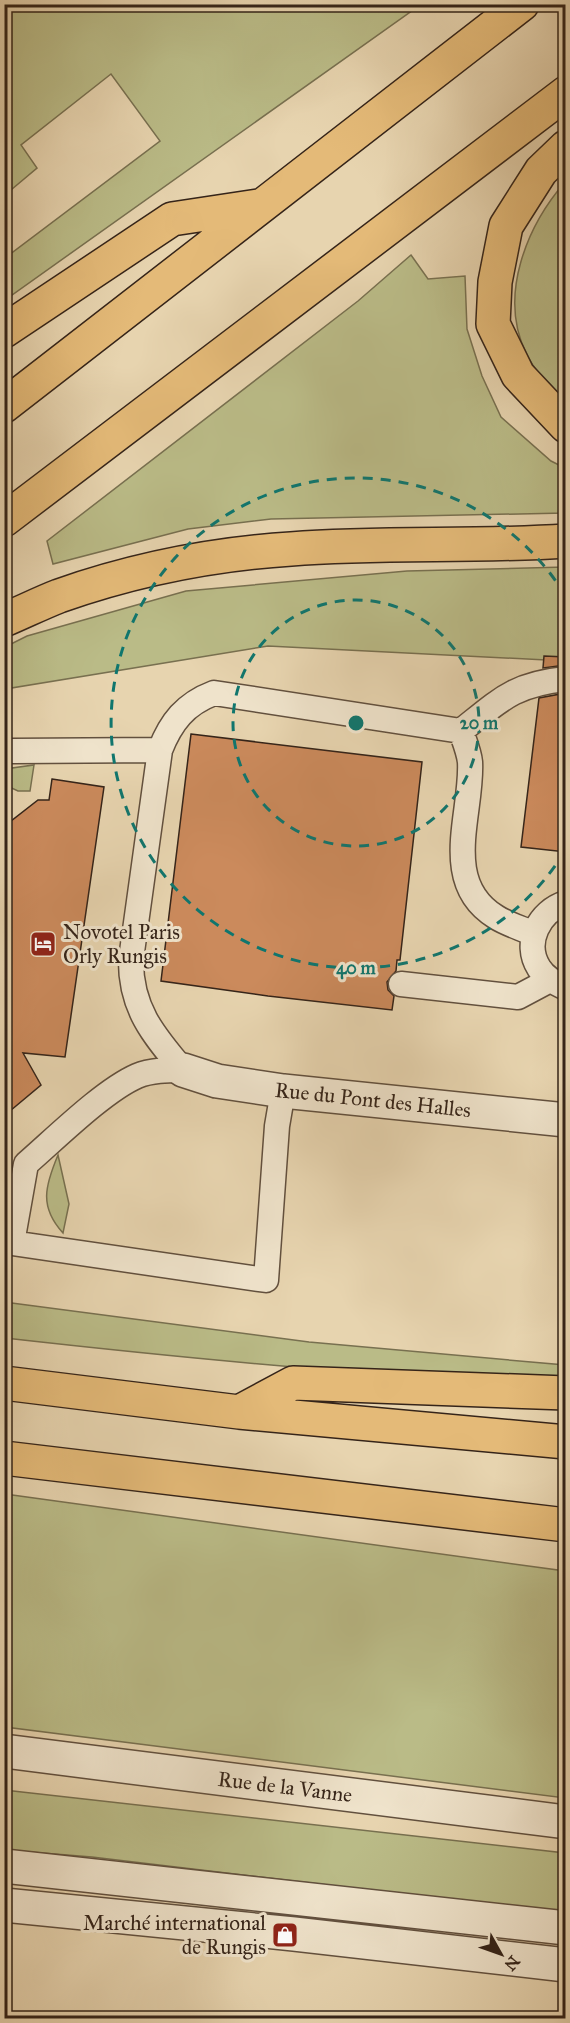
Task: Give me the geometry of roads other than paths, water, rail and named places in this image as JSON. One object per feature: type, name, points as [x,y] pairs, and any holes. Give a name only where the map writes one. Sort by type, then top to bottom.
[{"type":"highway","points":[[4,406],[522,4]]},
{"type":"highway","points":[[4,520],[566,93]]},
{"type":"highway","points":[[566,147],[542,171],[506,226],[495,282],[493,324],[518,375],[566,426]]},
{"type":"highway","points":[[4,331],[172,219],[263,205]]},
{"type":"highway","points":[[4,620],[58,597],[95,585],[175,565],[228,556],[289,549],[392,544],[566,541]]},
{"type":"highway","points":[[4,1383],[239,1412],[566,1442]]},
{"type":"highway","points":[[239,1412],[293,1383],[566,1393]]},
{"type":"highway","points":[[4,1458],[566,1525]]},
{"type":"street","name":"Rue du Pont des Halles","points":[[183,1070],[217,1082],[283,1091],[566,1120]]},
{"type":"street","name":"Rue de la Vanne","points":[[4,1751],[566,1821]]},
{"type":"street","points":[[4,1866],[566,1928]]},
{"type":"street","points":[[4,1905],[294,1934],[566,1965]]},
{"type":"lane","points":[[183,1070],[157,1039],[138,1007],[131,982],[131,959],[160,750],[168,730],[182,712],[195,700],[214,693],[460,731],[507,694],[537,681],[566,679]]},
{"type":"lane","points":[[460,731],[470,760],[461,857],[471,887],[479,901],[494,916],[534,934]]},
{"type":"lane","points":[[14,751],[160,750]]},
{"type":"lane","points":[[558,984],[538,968],[533,951],[534,934],[541,918],[554,906],[566,903]]},
{"type":"lane","points":[[401,984],[518,997],[558,984]]},
{"type":"lane","points":[[183,1070],[162,1070],[138,1076],[120,1086],[26,1164],[8,1243],[266,1280],[277,1126],[283,1091]]},
{"type":"place","name":"Novotel Paris Orly Rungis","points":[[43,944]]},
{"type":"place","name":"Marché international de Rungis","points":[[285,1935]]}]
